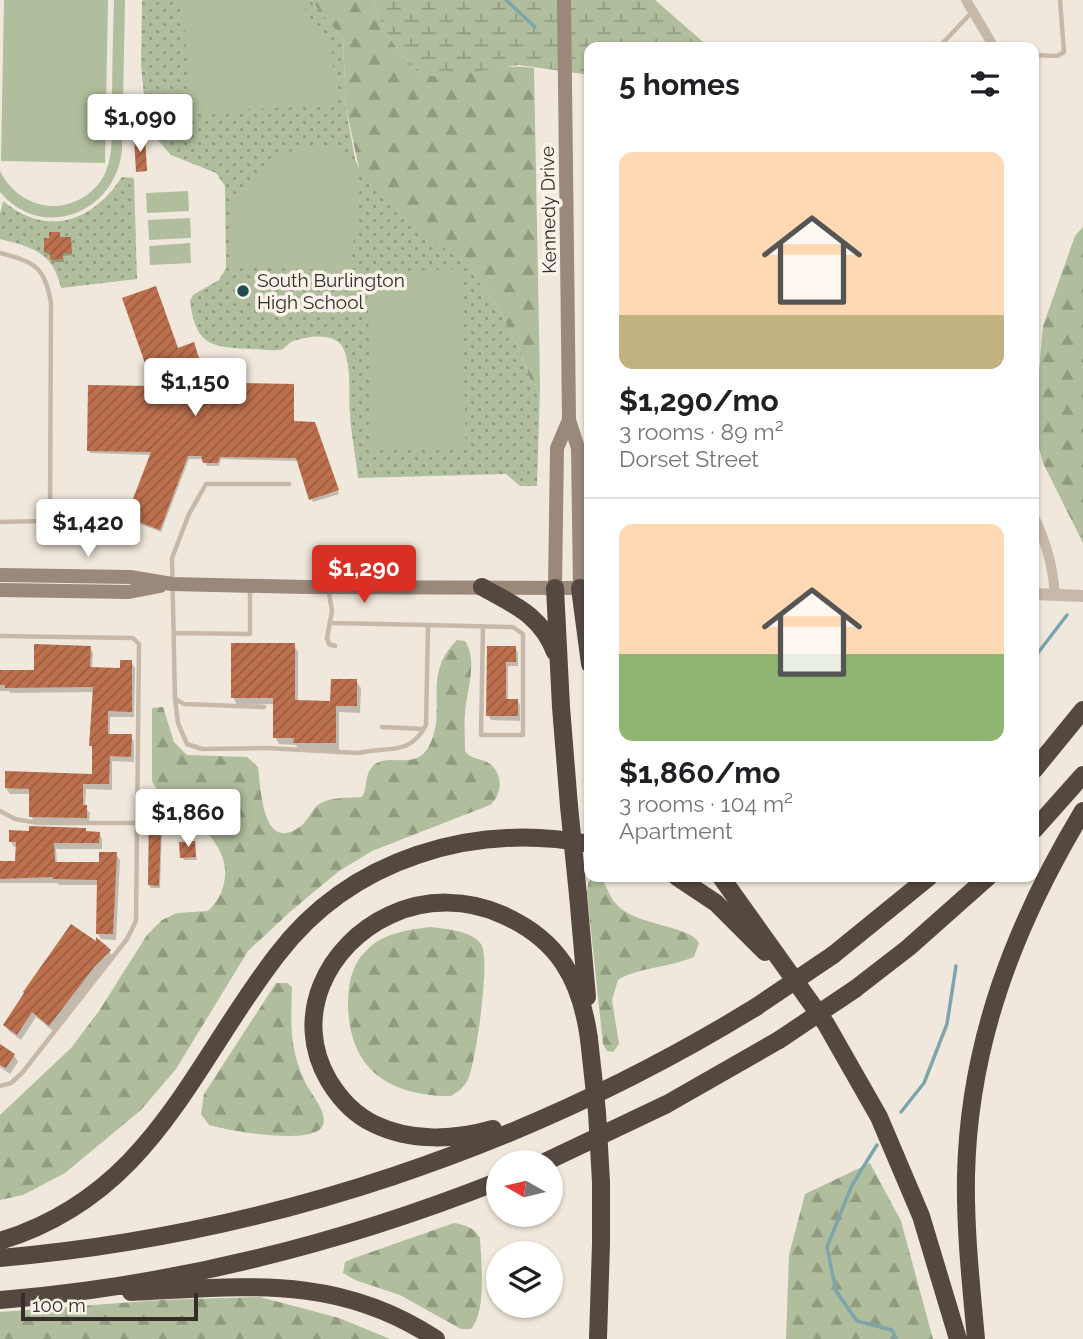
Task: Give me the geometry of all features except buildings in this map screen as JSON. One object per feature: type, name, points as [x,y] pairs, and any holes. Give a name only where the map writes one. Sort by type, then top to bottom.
[{"type":"highway","points":[[482,587],[541,625],[552,645],[558,665]]},
{"type":"highway","points":[[555,588],[569,806],[597,1112],[601,1182],[598,1339]]},
{"type":"highway","points":[[1039,764],[1083,710]]},
{"type":"highway","points":[[1039,824],[1083,775]]},
{"type":"highway","points":[[976,1339],[967,1229],[966,1175],[970,1121],[979,1065],[990,1017],[1017,937],[1041,884],[1083,811]]},
{"type":"highway","points":[[0,1241],[31,1230],[62,1214],[90,1197],[130,1163],[179,1103],[277,954],[304,925],[344,892],[404,859],[458,843],[519,836],[584,843]]},
{"type":"highway","points":[[685,882],[729,915],[801,990]]},
{"type":"highway","points":[[725,882],[838,1042],[888,1136],[928,1236],[958,1339]]},
{"type":"highway","points":[[0,1258],[150,1238],[273,1212],[354,1189],[511,1132],[664,1060],[756,1007],[833,955],[923,882]]},
{"type":"highway","points":[[564,1153],[667,1104],[779,1041],[855,989],[919,939],[982,882]]},
{"type":"highway","points":[[589,1039],[576,984],[566,965],[552,948],[535,933],[506,916],[485,908],[454,903],[432,903],[398,912],[357,936],[326,971],[313,1016],[317,1054],[334,1088],[357,1114],[389,1130],[428,1137],[470,1135],[590,1097]]},
{"type":"highway","points":[[0,1300],[132,1283],[256,1258],[382,1223],[486,1186]]},
{"type":"highway","points":[[30,1297],[259,1287],[291,1288],[323,1292],[373,1306],[436,1339]]},
{"type":"main road","name":"Kennedy Drive","points":[[564,0],[569,420],[578,448],[584,568]]},
{"type":"main road","name":"Kennedy Drive","points":[[555,588],[557,448],[569,420]]},
{"type":"main road","points":[[0,575],[130,577],[172,584],[250,586],[584,588]]},
{"type":"main road","points":[[0,590],[129,592],[172,584]]},
{"type":"street","points":[[966,0],[991,42]]},
{"type":"street","points":[[1039,527],[1044,537],[1055,595]]},
{"type":"street","points":[[1039,594],[1083,596]]},
{"type":"lane","points":[[1039,55],[1057,56],[1064,52],[1060,0]]},
{"type":"lane","points":[[944,42],[974,10]]},
{"type":"lane","points":[[0,253],[36,266],[45,276],[51,303],[50,513],[43,521],[0,522]]},
{"type":"lane","points":[[289,484],[206,484],[189,514],[172,558],[175,699],[178,723],[187,744],[202,749],[266,748],[359,753],[406,748],[420,738],[426,725],[428,625]]},
{"type":"lane","points":[[324,565],[330,587],[332,623],[327,638],[328,644],[335,646]]},
{"type":"lane","points":[[174,633],[250,634],[250,586]]},
{"type":"lane","points":[[332,623],[483,626],[513,627],[523,634],[523,735],[481,735],[483,626]]},
{"type":"lane","points":[[0,636],[133,638],[139,643],[138,914],[133,929],[22,1073],[11,1083],[0,1086]]},
{"type":"lane","points":[[175,699],[184,704],[264,707]]},
{"type":"lane","points":[[382,727],[424,729]]},
{"type":"lane","points":[[0,811],[26,822],[139,823]]},
{"type":"green space","points":[[4,0],[108,0],[105,163],[1,161]]},
{"type":"green space","points":[[114,0],[125,0],[122,150],[117,172],[106,190],[92,204],[75,213],[56,217],[36,216],[17,207],[0,192],[0,171],[20,195],[42,205],[59,206],[76,201],[91,192],[106,171],[112,140]]},
{"type":"green space","points":[[142,0],[311,0],[343,39],[346,109],[359,168],[470,268],[501,314],[519,348],[532,384],[540,385],[537,486],[520,486],[506,474],[358,478],[348,365],[340,344],[328,338],[313,337],[291,342],[283,349],[267,350],[216,345],[201,335],[196,327],[190,301],[193,295],[219,280],[226,268],[225,186],[216,173],[171,155],[156,138],[145,106],[141,65]]},
{"type":"green space","points":[[183,0],[299,0],[319,33],[331,38],[335,105],[190,112]]},
{"type":"green space","points":[[311,0],[372,0],[380,21],[392,40],[420,75],[506,67],[534,68],[540,385],[532,384],[519,348],[501,314],[470,268],[387,203],[359,168],[346,108],[343,39]]},
{"type":"green space","points":[[372,0],[655,0],[703,42],[584,42],[584,74],[519,65],[443,77],[420,75],[380,21]]},
{"type":"green space","points":[[321,145],[348,153],[360,186],[350,272],[229,264],[232,207],[245,184],[279,154]]},
{"type":"green space","points":[[122,177],[134,178],[137,279],[61,288],[53,266],[40,253],[0,239],[3,201],[36,219],[53,222],[68,220],[97,205]]},
{"type":"green space","points":[[188,191],[189,211],[147,213],[146,193]]},
{"type":"green space","points":[[190,218],[191,238],[149,240],[148,220]]},
{"type":"green space","points":[[1083,227],[1083,543],[1043,463],[1039,448],[1039,372],[1043,326],[1075,236]]},
{"type":"green space","points":[[190,243],[191,263],[150,265],[149,246]]},
{"type":"green space","points":[[461,269],[466,447],[372,450],[367,272]]},
{"type":"green space","points":[[457,640],[465,641],[471,657],[465,712],[465,751],[470,756],[490,764],[498,774],[500,785],[494,801],[490,805],[372,851],[339,871],[248,951],[176,1069],[141,1110],[65,1173],[23,1195],[0,1200],[0,1115],[71,1048],[99,1011],[147,935],[162,920],[177,913],[208,911],[218,899],[223,887],[225,866],[211,837],[187,813],[160,793],[152,781],[152,708],[163,707],[174,742],[187,755],[247,757],[258,767],[263,803],[271,826],[278,832],[288,833],[301,826],[316,806],[323,802],[337,798],[362,797],[370,771],[378,762],[409,760],[423,754],[434,733],[440,666]]},
{"type":"green space","points":[[603,882],[614,902],[626,912],[685,932],[699,943],[694,957],[618,980],[612,1000],[619,1044],[613,1052],[607,1051],[603,1044],[588,883]]},
{"type":"green space","points":[[430,927],[471,936],[481,944],[484,953],[479,1031],[472,1066],[466,1083],[451,1096],[409,1091],[377,1075],[365,1063],[350,1028],[350,984],[361,957],[372,945],[387,936]]},
{"type":"green space","points":[[276,983],[287,983],[292,987],[291,1025],[296,1058],[305,1082],[321,1109],[323,1125],[317,1132],[288,1136],[250,1133],[209,1125],[201,1114],[204,1094]]},
{"type":"green space","points":[[870,1163],[901,1221],[933,1339],[786,1339],[789,1255],[805,1194]]},
{"type":"green space","points":[[454,1223],[472,1229],[480,1238],[481,1298],[476,1321],[471,1329],[461,1329],[400,1295],[355,1280],[343,1273],[345,1262]]},
{"type":"green space","points":[[260,1297],[339,1318],[390,1339],[0,1339],[0,1312],[161,1300]]},
{"type":"waterway","points":[[506,0],[535,27]]},
{"type":"waterway","points":[[1039,651],[1067,615]]},
{"type":"waterway","points":[[901,1112],[924,1083],[947,1024],[956,966]]},
{"type":"waterway","points":[[877,1145],[852,1185],[827,1247],[836,1291],[857,1321],[892,1330],[896,1339]]},
{"type":"place","name":"South Burlington High School","points":[[243,291]]}]
